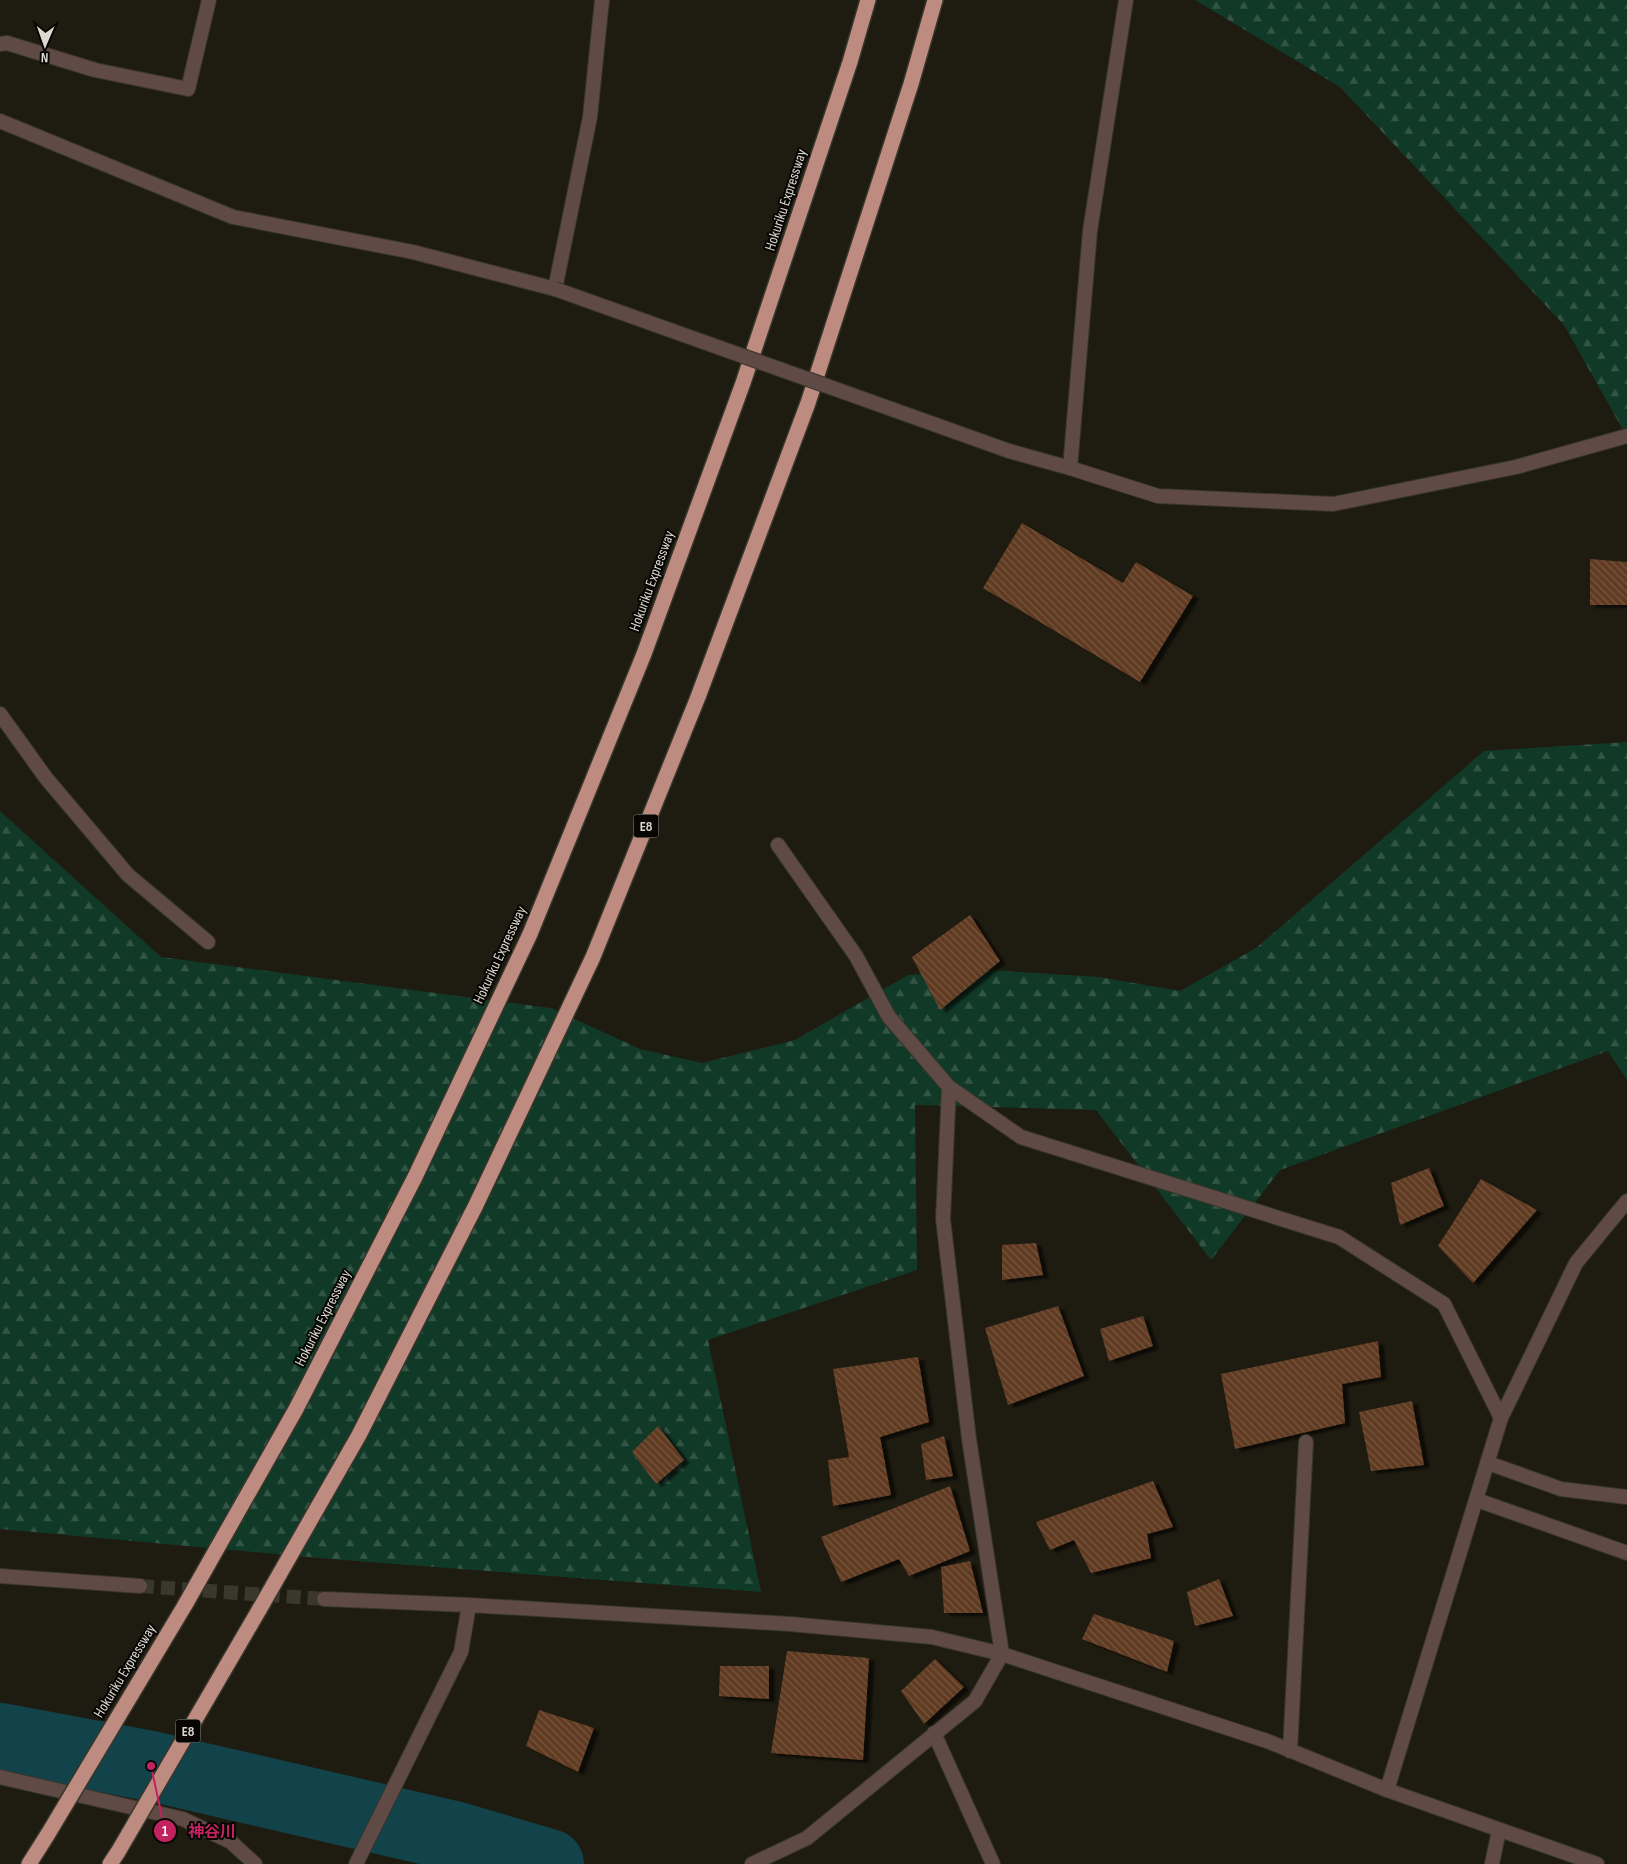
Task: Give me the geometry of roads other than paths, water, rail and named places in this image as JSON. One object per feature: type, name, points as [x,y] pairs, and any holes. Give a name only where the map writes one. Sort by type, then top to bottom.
[{"type":"highway","name":"Hokuriku Expressway","points":[[29,1864],[186,1605],[305,1392],[415,1177],[530,934],[644,654],[743,383],[850,62],[868,0]]},
{"type":"highway","name":"E8","points":[[114,1858],[359,1435],[476,1205],[593,957],[698,697],[808,403],[911,84],[935,0]]},
{"type":"street","points":[[0,44],[7,43],[95,70],[188,89],[209,0]]},
{"type":"street","points":[[555,289],[590,117],[602,0]]},
{"type":"street","points":[[1070,468],[1090,231],[1126,0]]},
{"type":"street","points":[[0,121],[234,217],[413,252],[555,289],[1009,451],[1158,496],[1333,504],[1516,468],[1627,436]]},
{"type":"street","points":[[0,714],[46,778],[128,875],[208,942]]},
{"type":"street","points":[[778,845],[856,956],[889,1017],[949,1087],[1021,1137],[1339,1237],[1444,1304],[1501,1418]]},
{"type":"street","points":[[752,1864],[806,1838],[974,1701],[1002,1654],[968,1439],[943,1219],[949,1087]]},
{"type":"street","points":[[1387,1790],[1501,1418],[1576,1263],[1627,1200]]},
{"type":"street","points":[[1290,1751],[1306,1442]]},
{"type":"street","points":[[1488,1463],[1562,1489],[1627,1497]]},
{"type":"street","points":[[1477,1500],[1627,1553]]},
{"type":"street","points":[[0,1576],[140,1586]]},
{"type":"street","points":[[324,1599],[470,1605],[790,1624],[932,1637],[1002,1654],[1266,1741],[1387,1790],[1597,1864]]},
{"type":"street","points":[[357,1861],[460,1652],[470,1605]]},
{"type":"street","points":[[934,1733],[993,1864]]},
{"type":"street","points":[[0,1777],[183,1819],[231,1842],[255,1864]]},
{"type":"street","points":[[1492,1864],[1499,1830]]},
{"type":"waterway","points":[[0,1738],[151,1766],[454,1836],[549,1864]]},
{"type":"tunnel","points":[[140,1586],[324,1599]]},
{"type":"place","name":"神谷川","points":[[151,1766]]}]
